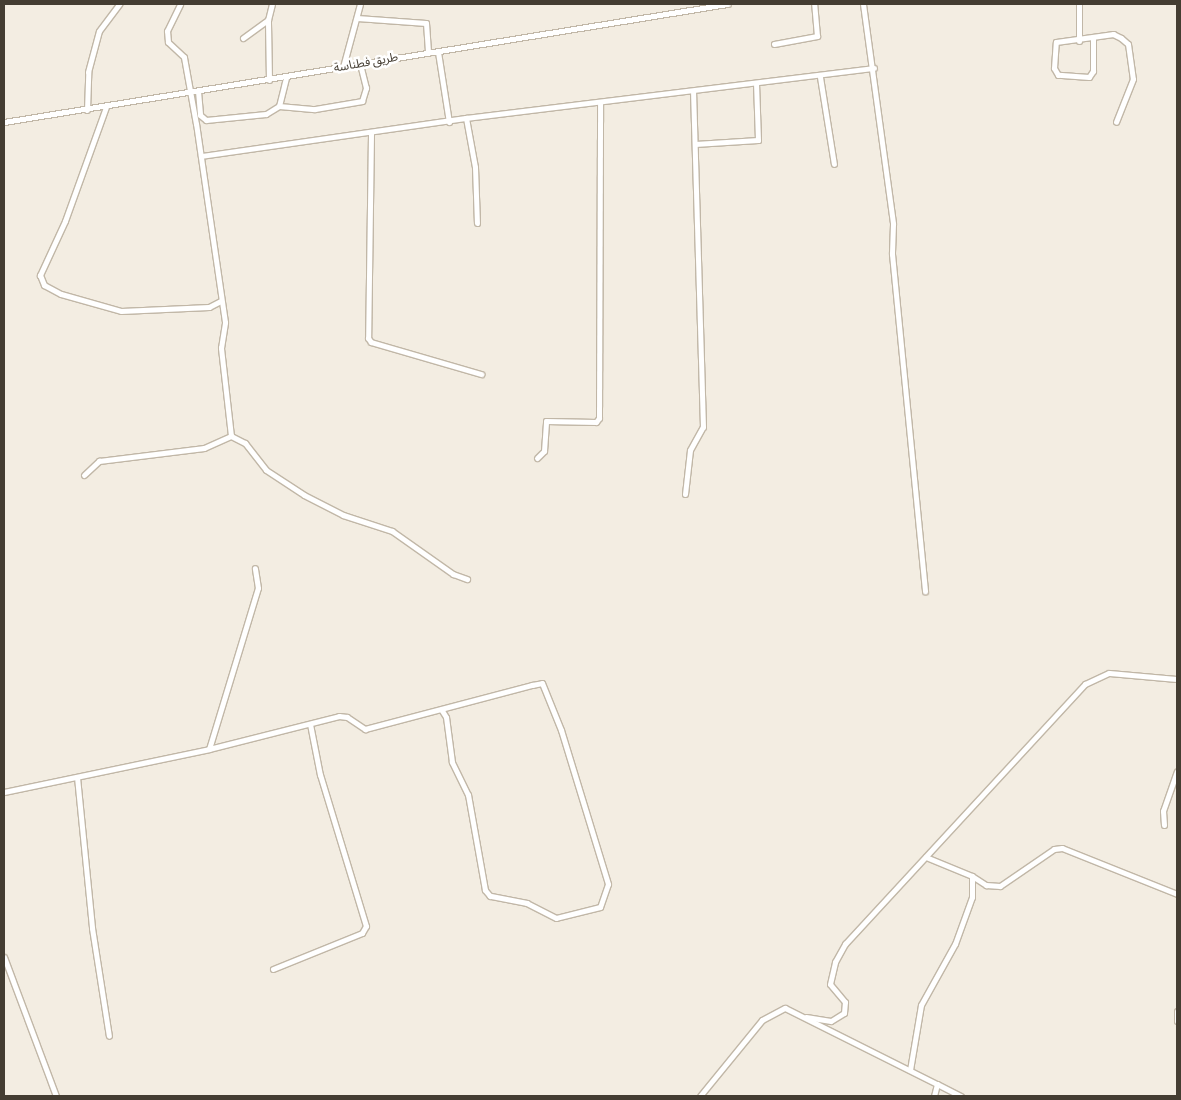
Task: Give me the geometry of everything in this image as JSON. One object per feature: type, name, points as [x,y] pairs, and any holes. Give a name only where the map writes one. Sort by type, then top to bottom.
[{"type":"street","points":[[87,110],[88,72],[99,31],[119,4]]},
{"type":"street","points":[[180,4],[167,31],[168,42],[184,57],[191,92],[225,322],[221,348],[231,436]]},
{"type":"street","points":[[269,80],[268,20],[272,4]]},
{"type":"street","points":[[344,67],[360,4]]},
{"type":"street","name":"طريق فطناسة","points":[[4,122],[106,107],[728,4]]},
{"type":"street","points":[[774,44],[817,36],[814,4]]},
{"type":"street","points":[[863,4],[874,68],[894,224],[892,254],[925,591]]},
{"type":"street","points":[[1079,4],[1079,41]]},
{"type":"street","points":[[357,18],[426,23],[428,53]]},
{"type":"street","points":[[243,38],[268,20]]},
{"type":"street","points":[[1093,39],[1092,75],[1058,75],[1054,46],[1113,34],[1128,44],[1132,79],[1116,122]]},
{"type":"street","points":[[438,52],[449,122]]},
{"type":"street","points":[[198,92],[200,115],[206,120],[266,114],[279,106],[315,109],[362,100],[366,88],[360,64]]},
{"type":"street","points":[[201,156],[371,134],[466,118],[820,77],[874,68]]},
{"type":"street","points":[[279,106],[286,77]]},
{"type":"street","points":[[820,77],[834,164]]},
{"type":"street","points":[[695,144],[758,140],[756,84]]},
{"type":"street","points":[[685,494],[690,450],[703,427],[693,91]]},
{"type":"street","points":[[537,458],[544,451],[546,421],[596,422],[599,418],[600,103]]},
{"type":"street","points":[[106,107],[65,221],[40,275],[44,285],[61,294],[121,311],[209,306],[221,300]]},
{"type":"street","points":[[466,118],[475,167],[477,223]]},
{"type":"street","points":[[371,134],[368,338],[371,342],[481,374]]},
{"type":"street","points":[[84,475],[99,461],[204,448],[231,436]]},
{"type":"street","points":[[231,436],[245,443],[259,464],[304,495],[343,515],[392,531],[444,568],[467,579]]},
{"type":"street","points":[[209,749],[258,588],[255,568]]},
{"type":"street","points":[[806,1017],[831,1021],[844,1013],[845,1002],[830,984],[839,953],[1086,684],[1109,673],[1177,679]]},
{"type":"street","points":[[4,792],[209,749],[343,716],[365,729],[532,685],[545,685],[608,884],[600,907],[556,918],[527,903],[495,897],[484,890],[468,794],[452,762],[446,717],[440,710]]},
{"type":"street","points":[[273,969],[362,933],[366,926],[320,775],[310,724]]},
{"type":"street","points":[[1164,825],[1163,810],[1177,771]]},
{"type":"street","points":[[77,777],[92,928],[109,1036]]},
{"type":"street","points":[[926,857],[972,876],[986,885],[1000,886],[1054,849],[1062,848],[1177,894]]},
{"type":"street","points":[[910,1070],[921,1005],[964,924],[972,897],[972,876]]},
{"type":"street","points":[[4,957],[56,1096]]},
{"type":"street","points":[[700,1096],[769,1014],[785,1008],[961,1096]]},
{"type":"street","points":[[1177,1011],[1177,1021]]},
{"type":"street","points":[[934,1096],[937,1084]]}]
